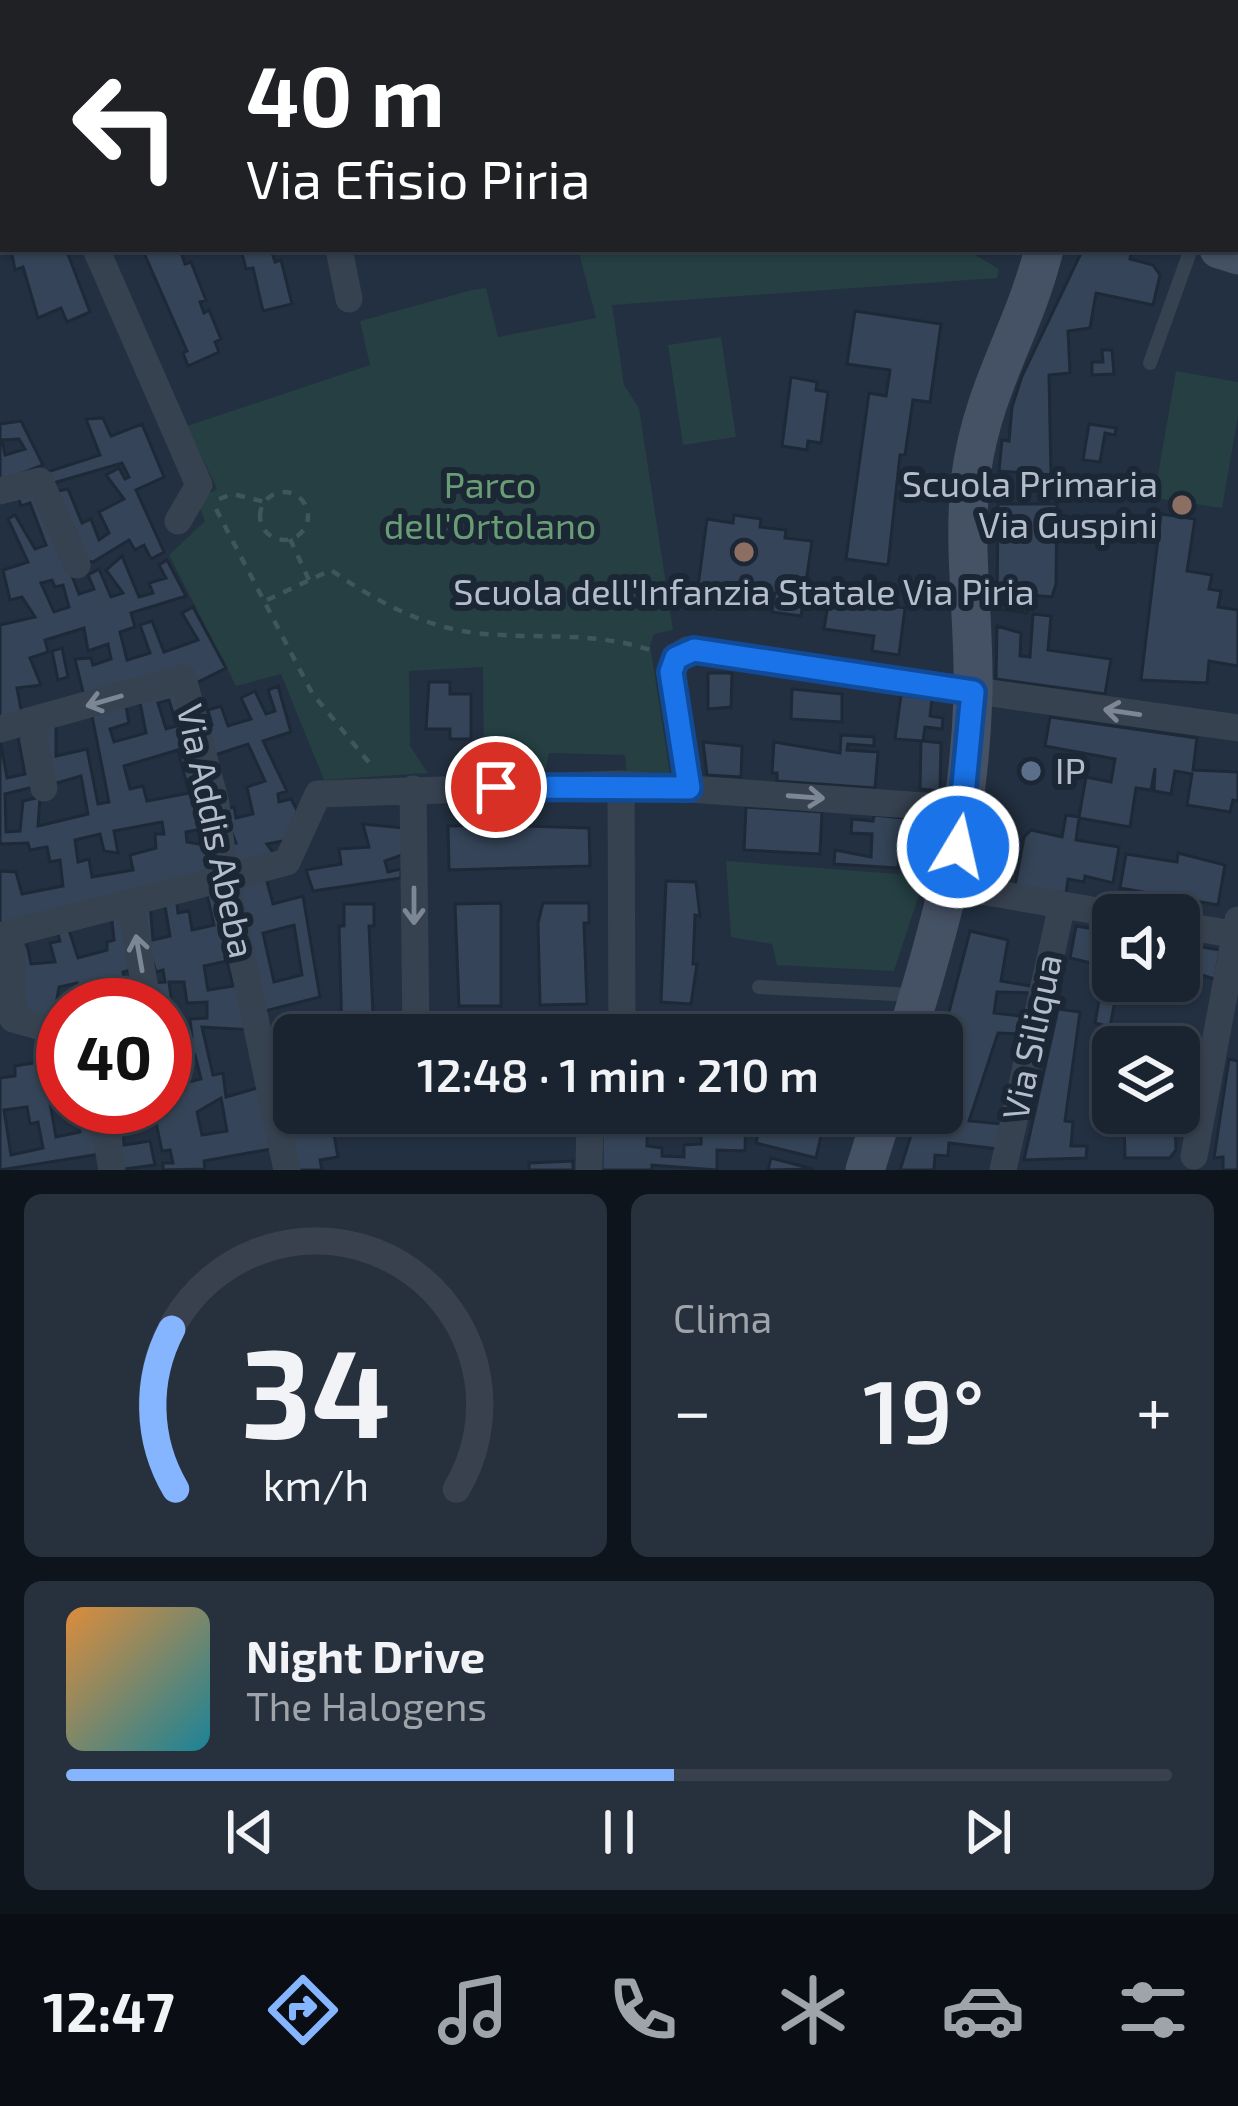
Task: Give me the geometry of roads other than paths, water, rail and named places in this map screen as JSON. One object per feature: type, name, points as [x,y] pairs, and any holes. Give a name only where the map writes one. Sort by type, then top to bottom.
[{"type":"street","points":[[97,252],[199,485],[178,521]]},
{"type":"street","points":[[340,252],[349,299]]},
{"type":"street","points":[[1024,252],[1034,291]]},
{"type":"street","points":[[913,1014],[952,886],[965,808],[973,692],[970,480],[982,410],[1034,291],[1043,252]]},
{"type":"street","points":[[0,490],[40,481],[77,565]]},
{"type":"street","points":[[689,788],[671,672],[678,656],[694,650],[1238,728]]},
{"type":"street","name":"Via Addis Abeba","points":[[0,729],[183,678],[216,805],[225,876],[287,1170]]},
{"type":"street","points":[[31,721],[44,788]]},
{"type":"street","points":[[36,1025],[13,1019],[6,934],[287,862],[318,794],[620,784],[965,808]]},
{"type":"street","points":[[620,784],[622,1014]]},
{"type":"street","points":[[402,790],[415,1014]]},
{"type":"street","points":[[952,886],[1092,910]]},
{"type":"street","points":[[130,902],[143,978]]},
{"type":"street","name":"Via Siliqua","points":[[1003,1170],[1062,905]]},
{"type":"street","points":[[1194,1156],[1237,930],[1200,927]]},
{"type":"street","points":[[102,1134],[104,1169]]},
{"type":"street","points":[[589,1170],[590,1134]]},
{"type":"street","points":[[866,1170],[877,1134]]},
{"type":"lane","points":[[1150,363],[1191,252]]},
{"type":"lane","points":[[759,987],[919,995]]},
{"type":"place","name":"Scuola Primaria Via Guspini","points":[[1182,505]]},
{"type":"place","name":"Scuola dell'Infanzia Statale Via Piria","points":[[744,552]]},
{"type":"place","name":"IP","points":[[1031,771]]},
{"type":"park label","name":"Parco dell'Ortolano","points":[[490,506]]}]
